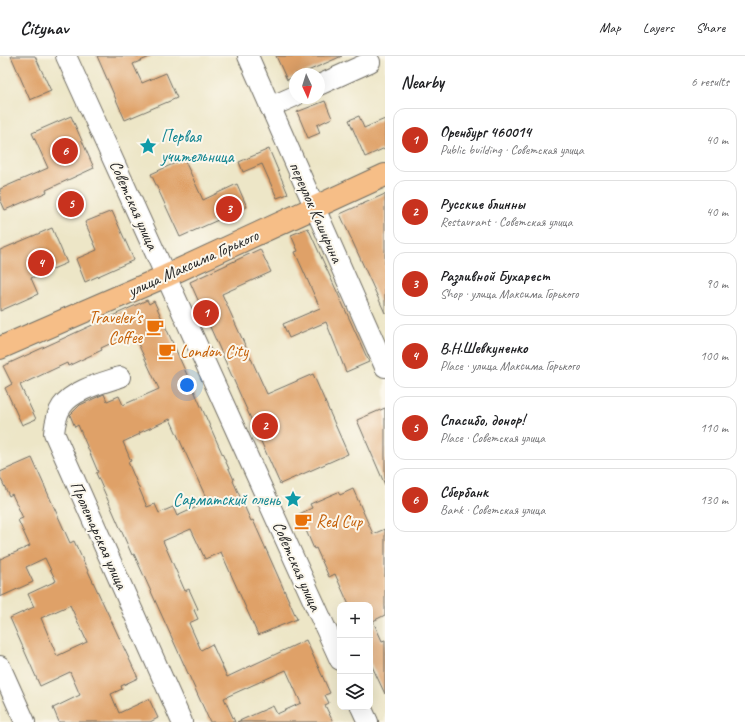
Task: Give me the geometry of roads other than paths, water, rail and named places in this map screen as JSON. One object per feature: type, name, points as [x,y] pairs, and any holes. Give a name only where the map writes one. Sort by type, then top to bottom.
[{"type":"main road","name":"улица Максима Горького","points":[[0,348],[166,276],[385,175]]},
{"type":"street","name":"Советская улица","points":[[66,56],[337,653]]},
{"type":"street","name":"переулок Каширина","points":[[248,56],[314,208],[378,332],[385,367]]},
{"type":"street","points":[[325,82],[370,62]]},
{"type":"street","points":[[270,107],[289,99]]},
{"type":"street","name":"Пролетарская улица","points":[[120,377],[73,395],[62,406],[56,422],[54,433],[182,722]]},
{"type":"street","points":[[0,666],[25,722]]},
{"type":"street","points":[[362,710],[368,722]]},
{"type":"place","name":"Первая учительница","points":[[148,146]]},
{"type":"place","name":"Сбербанк","points":[[65,151]]},
{"type":"place","name":"Спасибо, донор!","points":[[71,204]]},
{"type":"place","name":"Разливной Бухарест","points":[[229,209]]},
{"type":"place","name":"В.Н.Шевкуненко","points":[[41,263]]},
{"type":"place","name":"Оренбург 460014","points":[[206,313]]},
{"type":"place","name":"Traveler's Coffee","points":[[155,327]]},
{"type":"place","name":"London City","points":[[167,351]]},
{"type":"place","name":"Русские блинны","points":[[265,426]]},
{"type":"place","name":"Сарматский олень","points":[[293,499]]},
{"type":"place","name":"Red Cup","points":[[303,521]]}]
